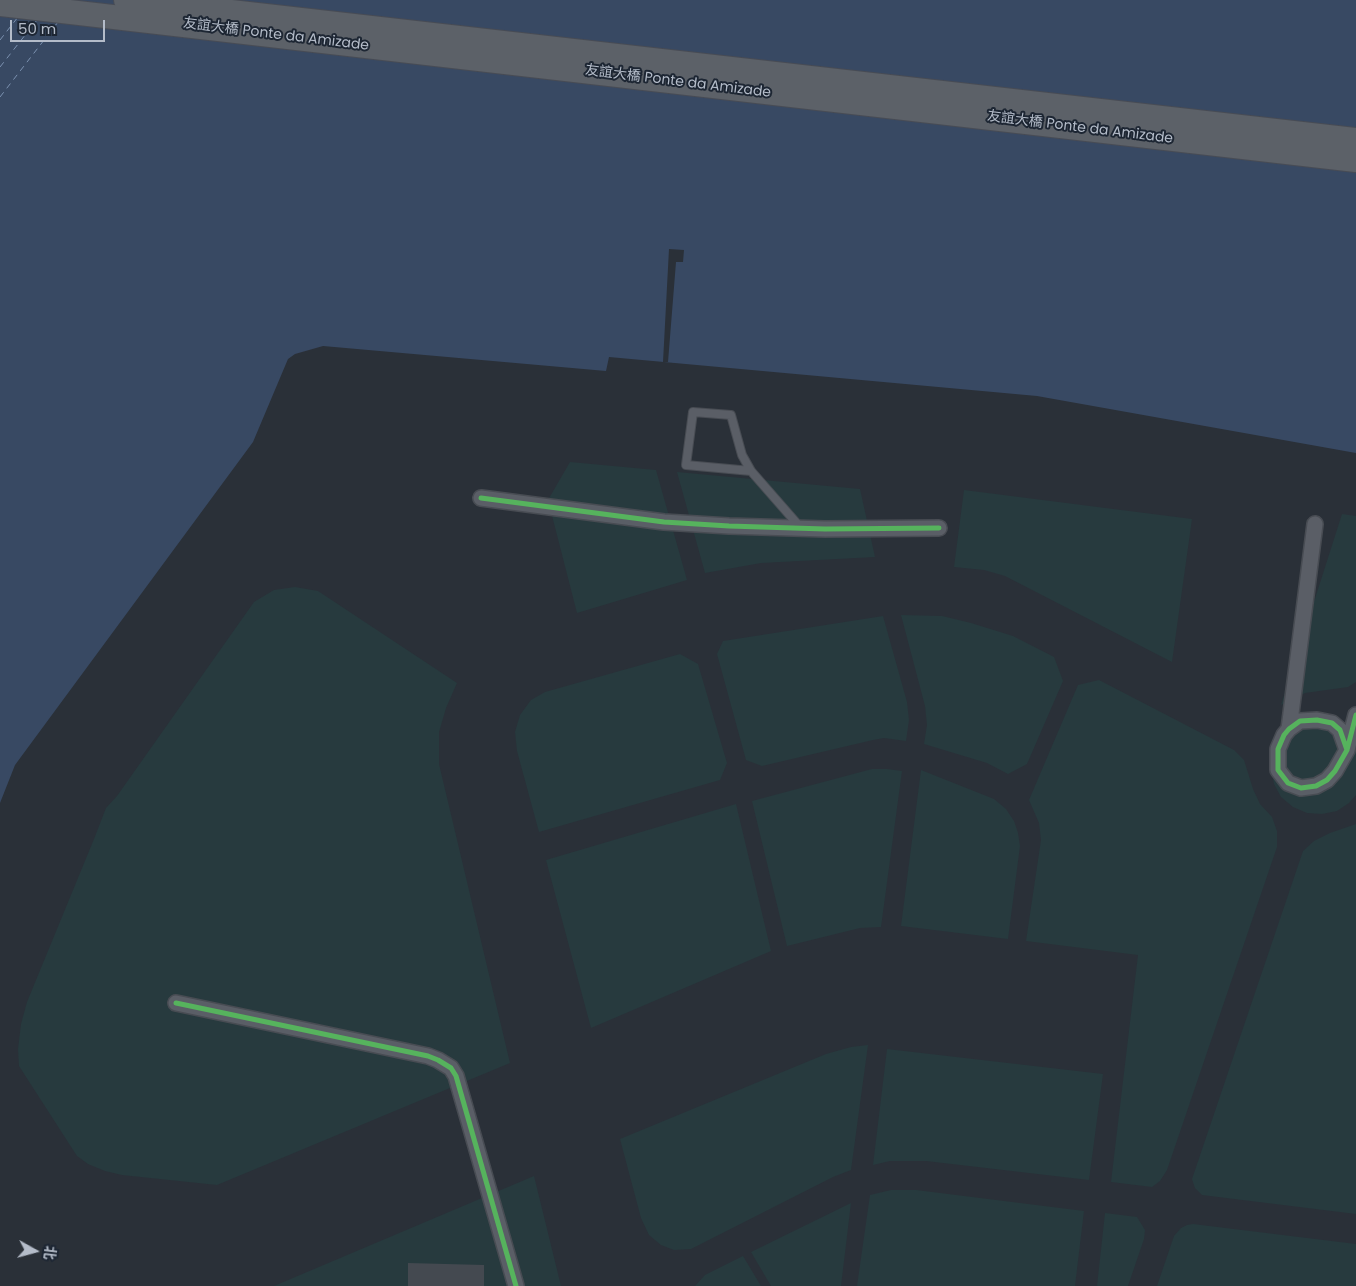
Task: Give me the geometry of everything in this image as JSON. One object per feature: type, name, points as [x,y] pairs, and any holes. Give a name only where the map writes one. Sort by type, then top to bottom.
[{"type":"main road","name":"友誼大橋 Ponte da Amizade","points":[[126,0],[1356,140]]},
{"type":"main road","name":"友誼大橋 Ponte da Amizade","points":[[0,4],[1356,160]]},
{"type":"street","points":[[481,498],[664,522],[801,528],[939,528]]},
{"type":"street","points":[[1288,729],[1315,524]]},
{"type":"street","points":[[1347,750],[1340,730],[1332,723],[1317,720],[1300,721],[1288,729],[1284,735],[1278,749],[1278,770],[1288,783],[1301,788],[1316,786],[1327,780],[1335,771],[1347,750],[1355,718]]},
{"type":"street","points":[[176,1003],[428,1056],[451,1068],[456,1076],[516,1286]]},
{"type":"lane","points":[[751,471],[686,465],[693,412],[731,415],[742,455],[751,471],[801,528]]},
{"type":"green space","points":[[570,462],[656,470],[687,580],[577,613],[548,500]]},
{"type":"green space","points":[[677,472],[860,489],[875,557],[761,563],[705,573]]},
{"type":"green space","points":[[964,490],[1192,519],[1172,662],[1005,576],[984,570],[954,567]]},
{"type":"green space","points":[[1342,514],[1356,516],[1356,682],[1348,687],[1305,693],[1281,705]]},
{"type":"green space","points":[[295,587],[318,591],[457,683],[446,708],[439,732],[439,764],[510,1063],[217,1185],[122,1175],[105,1171],[88,1164],[77,1156],[19,1066],[18,1049],[21,1024],[27,1002],[106,808],[117,796],[254,602],[274,590]]},
{"type":"green space","points":[[901,615],[942,616],[971,623],[1013,636],[1054,657],[1063,681],[1027,764],[1008,774],[987,763],[924,744],[927,725],[925,706]]},
{"type":"green space","points":[[883,616],[907,702],[909,720],[906,741],[884,738],[762,766],[746,760],[717,654],[723,641]]},
{"type":"green space","points":[[680,654],[698,664],[727,763],[720,780],[539,832],[517,751],[515,732],[520,715],[531,700],[545,692]]},
{"type":"green space","points":[[1099,680],[1234,750],[1244,760],[1253,789],[1260,804],[1272,817],[1277,831],[1277,847],[1167,1170],[1160,1181],[1152,1187],[1111,1182],[1138,955],[1026,941],[1041,840],[1039,823],[1029,800],[1078,685]]},
{"type":"green space","points":[[1307,720],[1356,739],[1356,795],[1349,803],[1337,811],[1322,814],[1307,813],[1293,807],[1281,797],[1274,784],[1271,768],[1273,752]]},
{"type":"green space","points":[[872,769],[902,771],[881,927],[860,928],[787,946],[752,801]]},
{"type":"green space","points":[[921,770],[994,799],[1006,809],[1014,821],[1020,846],[1008,939],[901,926]]},
{"type":"green space","points":[[736,804],[771,951],[591,1028],[546,860]]},
{"type":"green space","points":[[1356,824],[1356,1214],[1202,1195],[1195,1188],[1192,1179],[1303,851],[1314,841]]},
{"type":"green space","points":[[868,1045],[851,1170],[833,1177],[691,1249],[674,1250],[661,1245],[649,1235],[641,1218],[620,1139],[826,1054],[851,1047]]},
{"type":"green space","points":[[887,1049],[1103,1074],[1089,1180],[926,1161],[890,1161],[873,1165]]},
{"type":"green space","points":[[534,1176],[561,1286],[274,1286]]},
{"type":"green space","points":[[891,1190],[916,1190],[1084,1211],[1075,1286],[857,1286],[870,1195]]},
{"type":"green space","points":[[851,1203],[841,1286],[771,1286],[751,1252]]},
{"type":"green space","points":[[1105,1213],[1137,1217],[1145,1230],[1144,1239],[1128,1286],[1097,1286]]},
{"type":"green space","points":[[1193,1224],[1356,1244],[1356,1286],[1157,1286],[1174,1236],[1181,1228]]},
{"type":"green space","points":[[743,1256],[761,1286],[695,1286],[705,1275]]},
{"type":"water","points":[[0,0],[1356,0],[1356,453],[1037,396],[609,357],[606,371],[323,346],[295,354],[288,359],[253,442],[15,765],[0,803]]},
{"type":"pier","points":[[669,249],[684,250],[683,262],[676,262],[668,362],[663,362]]},
{"type":"building","points":[[408,1263],[484,1265],[484,1286],[408,1286]]},
{"type":"ferry route","points":[[0,40],[18,17]]},
{"type":"ferry route","points":[[0,67],[37,20]]},
{"type":"ferry route","points":[[0,97],[58,22]]},
{"type":"cycle path","points":[[481,498],[664,522],[825,529],[939,528]]},
{"type":"cycle path","points":[[1347,750],[1340,730],[1332,723],[1317,720],[1300,721],[1284,735],[1278,749],[1278,770],[1288,783],[1301,788],[1316,786],[1327,780],[1335,771],[1347,750],[1356,715]]},
{"type":"cycle path","points":[[176,1003],[428,1056],[451,1068],[456,1076],[516,1286]]}]
